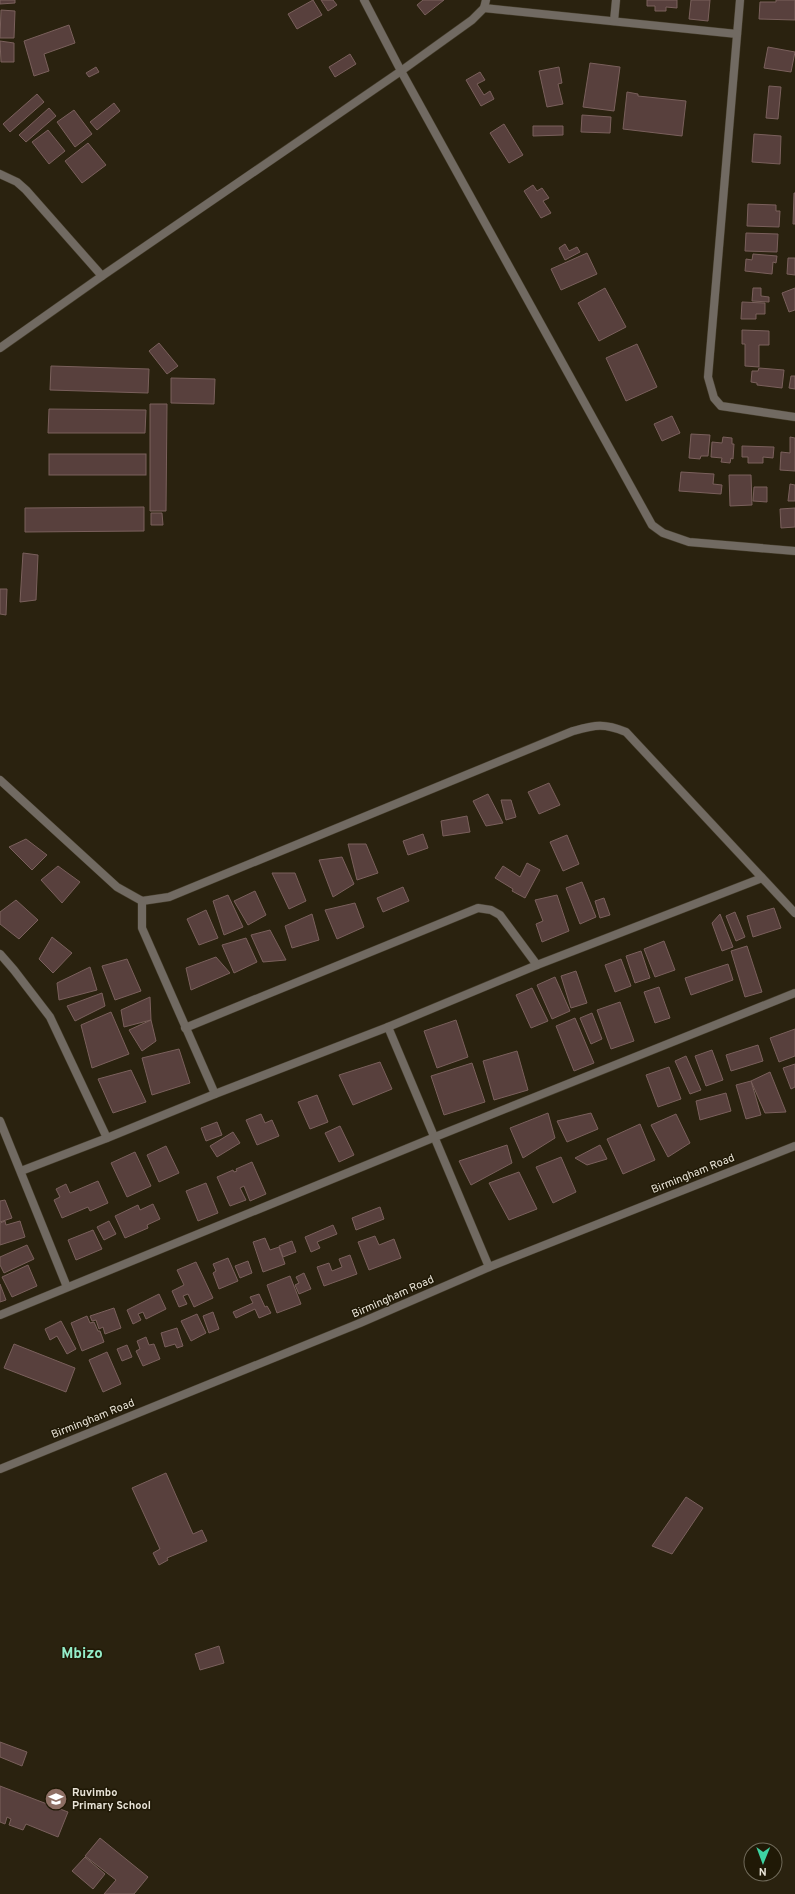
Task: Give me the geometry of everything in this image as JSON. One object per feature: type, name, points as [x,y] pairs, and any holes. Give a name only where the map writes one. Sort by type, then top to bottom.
[{"type":"street","points":[[364,0],[401,71],[652,525],[663,533],[689,542],[795,551]]},
{"type":"street","points":[[614,21],[616,0]]},
{"type":"street","points":[[740,0],[708,377],[714,398],[721,406],[795,417]]},
{"type":"street","points":[[0,348],[102,276],[401,71],[472,20],[485,4],[614,21],[737,34]]},
{"type":"street","points":[[0,174],[17,182],[26,190],[102,276]]},
{"type":"street","points":[[0,780],[117,887],[142,901],[169,897],[573,731],[598,725],[615,728],[626,732],[795,913]]},
{"type":"street","points":[[21,1171],[388,1027],[537,965],[762,878]]},
{"type":"street","points":[[142,901],[142,928],[215,1094]]},
{"type":"street","points":[[185,1028],[478,908],[491,910],[500,914],[537,965]]},
{"type":"street","points":[[0,954],[50,1017],[107,1138]]},
{"type":"street","points":[[0,1315],[435,1137],[795,993]]},
{"type":"street","points":[[388,1027],[488,1267]]},
{"type":"street","points":[[0,1121],[67,1287]]},
{"type":"street","name":"Birmingham Road","points":[[0,1468],[360,1323],[488,1267],[795,1146]]},
{"type":"building","points":[[0,0],[15,0],[15,3],[0,4]]},
{"type":"building","points":[[313,0],[322,15],[297,29],[288,14]]},
{"type":"building","points":[[321,0],[333,0],[337,5],[328,11]]},
{"type":"building","points":[[423,0],[444,0],[425,15],[417,5]]},
{"type":"building","points":[[647,0],[677,0],[677,8],[666,7],[666,11],[655,11],[655,6],[647,6]]},
{"type":"building","points":[[691,0],[710,0],[708,21],[689,19]]},
{"type":"building","points":[[776,0],[795,0],[795,20],[759,19],[760,2],[776,2]]},
{"type":"building","points":[[1,10],[15,11],[14,38],[0,38]]},
{"type":"building","points":[[69,25],[75,43],[44,54],[49,71],[34,76],[24,41]]},
{"type":"building","points":[[0,41],[14,43],[14,62],[1,62]]},
{"type":"building","points":[[768,47],[795,52],[791,72],[764,68]]},
{"type":"building","points":[[350,54],[356,64],[335,77],[329,67]]},
{"type":"building","points":[[590,63],[620,67],[614,111],[583,107]]},
{"type":"building","points":[[96,67],[99,72],[89,77],[86,73]]},
{"type":"building","points":[[559,67],[562,83],[558,84],[563,104],[547,107],[539,71]]},
{"type":"building","points":[[480,72],[485,80],[477,84],[484,95],[490,91],[494,99],[481,106],[466,80]]},
{"type":"building","points":[[769,86],[781,87],[778,119],[766,118]]},
{"type":"building","points":[[627,92],[638,94],[638,96],[686,101],[682,136],[623,129]]},
{"type":"building","points":[[37,94],[44,102],[10,132],[3,124]]},
{"type":"building","points":[[114,103],[120,111],[97,130],[90,122]]},
{"type":"building","points":[[49,108],[56,116],[26,142],[19,135]]},
{"type":"building","points":[[74,110],[92,134],[75,147],[57,122]]},
{"type":"building","points":[[582,115],[611,117],[610,133],[581,132]]},
{"type":"building","points":[[504,124],[523,155],[509,163],[490,133]]},
{"type":"building","points":[[533,126],[563,126],[563,135],[533,136]]},
{"type":"building","points":[[48,130],[65,151],[49,164],[32,142]]},
{"type":"building","points":[[754,134],[781,136],[780,164],[752,162]]},
{"type":"building","points":[[88,143],[106,165],[82,183],[65,161]]},
{"type":"building","points":[[533,185],[537,191],[542,188],[549,198],[543,201],[551,213],[541,218],[524,191]]},
{"type":"building","points":[[794,193],[795,224],[793,224]]},
{"type":"building","points":[[748,204],[776,205],[776,211],[780,211],[779,227],[747,226]]},
{"type":"building","points":[[746,233],[778,234],[777,252],[745,251]]},
{"type":"building","points":[[565,244],[569,251],[577,247],[580,252],[565,260],[559,248]]},
{"type":"building","points":[[587,253],[597,274],[561,290],[551,269]]},
{"type":"building","points":[[753,254],[777,256],[776,263],[773,262],[772,274],[745,271],[746,259],[752,260]]},
{"type":"building","points":[[788,258],[795,258],[795,275],[787,274]]},
{"type":"building","points":[[605,288],[626,327],[599,341],[578,303]]},
{"type":"building","points":[[753,288],[761,288],[761,296],[769,297],[769,302],[752,301]]},
{"type":"building","points":[[795,288],[795,310],[789,312],[782,293]]},
{"type":"building","points":[[742,302],[765,303],[765,314],[756,314],[756,319],[741,319]]},
{"type":"building","points":[[742,330],[769,331],[769,345],[759,345],[759,367],[745,366],[745,344],[742,344]]},
{"type":"building","points":[[159,343],[178,366],[167,374],[149,351]]},
{"type":"building","points":[[637,344],[657,387],[626,401],[606,358]]},
{"type":"building","points":[[51,366],[149,369],[148,393],[50,390]]},
{"type":"building","points":[[759,368],[784,370],[782,388],[757,385],[757,383],[751,382],[752,371],[758,371]]},
{"type":"building","points":[[791,376],[795,376],[795,389],[789,388]]},
{"type":"building","points":[[171,378],[215,379],[214,404],[171,403]]},
{"type":"building","points":[[150,404],[167,404],[166,511],[150,511]]},
{"type":"building","points":[[49,409],[146,410],[145,433],[48,433]]},
{"type":"building","points":[[672,416],[680,433],[662,441],[654,424]]},
{"type":"building","points":[[691,434],[710,435],[708,456],[701,456],[700,459],[689,458]]},
{"type":"building","points":[[723,437],[732,438],[732,444],[734,444],[733,459],[731,458],[730,463],[721,462],[722,458],[711,457],[712,442],[722,443]]},
{"type":"building","points":[[790,437],[795,438],[795,471],[780,470],[781,452],[790,453]]},
{"type":"building","points":[[742,446],[774,447],[773,458],[763,457],[763,463],[748,463],[748,457],[742,457]]},
{"type":"building","points":[[49,454],[146,454],[146,475],[49,475]]},
{"type":"building","points":[[681,472],[714,474],[713,484],[722,485],[721,494],[679,491]]},
{"type":"building","points":[[729,475],[751,475],[752,505],[730,506]]},
{"type":"building","points":[[790,484],[795,485],[795,501],[788,501]]},
{"type":"building","points":[[754,487],[767,487],[767,502],[753,501]]},
{"type":"building","points":[[144,507],[144,531],[25,532],[25,508]]},
{"type":"building","points":[[795,508],[795,527],[781,528],[780,509]]},
{"type":"building","points":[[151,513],[162,513],[163,525],[151,525]]},
{"type":"building","points":[[23,553],[38,555],[36,600],[20,602]]},
{"type":"building","points":[[0,589],[7,589],[6,615],[0,614]]},
{"type":"building","points":[[549,783],[560,805],[539,814],[528,792]]},
{"type":"building","points":[[488,794],[503,823],[486,826],[473,801]]},
{"type":"building","points":[[501,800],[511,800],[516,817],[506,820]]},
{"type":"building","points":[[467,816],[470,832],[443,836],[441,821]]},
{"type":"building","points":[[423,834],[428,848],[408,855],[403,841]]},
{"type":"building","points":[[567,835],[579,864],[563,871],[550,842]]},
{"type":"building","points":[[26,839],[47,855],[32,870],[9,847]]},
{"type":"building","points":[[348,844],[366,844],[378,873],[357,880]]},
{"type":"building","points":[[342,857],[354,884],[333,897],[319,860]]},
{"type":"building","points":[[527,863],[540,870],[525,898],[512,891],[513,889],[495,878],[503,866],[520,877]]},
{"type":"building","points":[[58,866],[80,882],[62,903],[41,880]]},
{"type":"building","points":[[272,873],[295,873],[306,901],[289,909]]},
{"type":"building","points":[[582,882],[596,917],[580,924],[566,888]]},
{"type":"building","points":[[403,887],[409,901],[383,912],[377,898]]},
{"type":"building","points":[[255,891],[266,915],[248,925],[234,901]]},
{"type":"building","points":[[228,895],[243,927],[224,935],[213,901]]},
{"type":"building","points":[[557,895],[569,931],[542,942],[536,924],[543,921],[535,900]]},
{"type":"building","points":[[604,898],[610,915],[600,918],[595,901]]},
{"type":"building","points":[[16,900],[38,920],[19,939],[0,924],[0,912]]},
{"type":"building","points":[[355,903],[364,927],[337,939],[325,910]]},
{"type":"building","points":[[774,908],[781,928],[753,937],[747,916]]},
{"type":"building","points":[[206,910],[218,938],[199,945],[187,919]]},
{"type":"building","points":[[735,912],[745,937],[736,941],[726,916]]},
{"type":"building","points":[[312,914],[319,940],[292,948],[285,926]]},
{"type":"building","points":[[720,914],[733,947],[722,951],[712,923]]},
{"type":"building","points":[[270,930],[286,960],[263,962],[251,935]]},
{"type":"building","points":[[52,937],[72,953],[53,973],[39,959]]},
{"type":"building","points":[[246,938],[257,962],[234,973],[222,945]]},
{"type":"building","points":[[664,941],[675,970],[655,977],[644,949]]},
{"type":"building","points":[[747,946],[762,992],[745,997],[731,951]]},
{"type":"building","points":[[641,951],[650,978],[635,983],[626,956]]},
{"type":"building","points":[[216,957],[230,973],[191,990],[186,968]]},
{"type":"building","points":[[127,959],[141,991],[115,1000],[102,966]]},
{"type":"building","points":[[621,959],[631,986],[615,992],[605,965]]},
{"type":"building","points":[[728,964],[733,980],[691,995],[685,978]]},
{"type":"building","points":[[90,967],[97,990],[59,1000],[57,983]]},
{"type":"building","points":[[576,971],[587,1003],[571,1008],[561,976]]},
{"type":"building","points":[[555,977],[570,1011],[552,1019],[537,985]]},
{"type":"building","points":[[659,987],[670,1018],[655,1023],[644,992]]},
{"type":"building","points":[[532,988],[548,1021],[531,1028],[516,995]]},
{"type":"building","points":[[102,993],[105,1006],[75,1021],[67,1006]]},
{"type":"building","points":[[150,997],[151,1020],[124,1027],[121,1010]]},
{"type":"building","points":[[620,1002],[634,1041],[611,1049],[597,1010]]},
{"type":"building","points":[[111,1012],[129,1054],[92,1068],[81,1025]]},
{"type":"building","points":[[592,1013],[602,1039],[591,1044],[580,1018]]},
{"type":"building","points":[[575,1018],[594,1063],[574,1071],[556,1026]]},
{"type":"building","points":[[151,1020],[156,1041],[142,1051],[129,1030]]},
{"type":"building","points":[[456,1020],[468,1057],[437,1068],[424,1031]]},
{"type":"building","points":[[795,1029],[795,1056],[779,1062],[770,1038]]},
{"type":"building","points":[[758,1045],[763,1061],[731,1071],[726,1055]]},
{"type":"building","points":[[179,1049],[190,1083],[152,1095],[142,1058]]},
{"type":"building","points":[[712,1050],[723,1080],[706,1086],[695,1056]]},
{"type":"building","points":[[517,1051],[528,1090],[494,1100],[483,1061]]},
{"type":"building","points":[[686,1056],[701,1090],[690,1094],[675,1061]]},
{"type":"building","points":[[380,1062],[392,1089],[353,1105],[339,1075]]},
{"type":"building","points":[[472,1063],[485,1102],[444,1115],[431,1076]]},
{"type":"building","points":[[795,1064],[795,1087],[791,1089],[783,1068]]},
{"type":"building","points":[[669,1067],[681,1099],[658,1107],[646,1075]]},
{"type":"building","points":[[131,1070],[146,1102],[113,1113],[98,1079]]},
{"type":"building","points":[[770,1072],[786,1112],[765,1113],[751,1081]]},
{"type":"building","points":[[751,1081],[761,1115],[746,1119],[736,1085]]},
{"type":"building","points":[[726,1093],[731,1111],[700,1120],[696,1101]]},
{"type":"building","points":[[317,1095],[328,1122],[310,1129],[298,1102]]},
{"type":"building","points":[[548,1113],[555,1138],[523,1158],[510,1128]]},
{"type":"building","points":[[591,1113],[598,1129],[567,1142],[557,1121]]},
{"type":"building","points":[[261,1114],[265,1123],[272,1120],[279,1136],[257,1145],[246,1120]]},
{"type":"building","points":[[676,1114],[690,1143],[668,1157],[651,1125]]},
{"type":"building","points":[[217,1122],[222,1135],[206,1141],[201,1128]]},
{"type":"building","points":[[640,1124],[655,1160],[623,1174],[607,1139]]},
{"type":"building","points":[[340,1126],[354,1155],[339,1162],[325,1133]]},
{"type":"building","points":[[233,1132],[240,1143],[217,1157],[210,1146]]},
{"type":"building","points":[[507,1145],[512,1163],[471,1185],[459,1161]]},
{"type":"building","points":[[600,1145],[607,1159],[587,1165],[575,1158]]},
{"type":"building","points":[[166,1146],[179,1173],[159,1182],[147,1155]]},
{"type":"building","points":[[135,1152],[151,1186],[127,1197],[111,1163]]},
{"type":"building","points":[[561,1157],[576,1192],[553,1203],[536,1167]]},
{"type":"building","points":[[252,1162],[266,1194],[250,1201],[244,1186],[240,1188],[246,1200],[230,1206],[217,1177],[233,1170],[234,1172],[237,1171],[236,1169]]},
{"type":"building","points":[[519,1172],[537,1209],[509,1220],[489,1183]]},
{"type":"building","points":[[98,1181],[108,1203],[90,1211],[88,1207],[62,1218],[54,1200],[60,1197],[56,1189],[66,1184],[70,1193]]},
{"type":"building","points":[[206,1183],[218,1213],[198,1221],[186,1191]]},
{"type":"building","points":[[5,1200],[12,1218],[0,1222],[0,1201]]},
{"type":"building","points":[[153,1204],[160,1219],[147,1225],[148,1228],[125,1238],[115,1216],[138,1205],[140,1210]]},
{"type":"building","points":[[380,1207],[384,1219],[356,1230],[352,1218]]},
{"type":"building","points":[[5,1221],[6,1225],[20,1221],[25,1237],[0,1245],[0,1223]]},
{"type":"building","points":[[109,1221],[116,1234],[104,1240],[97,1227]]},
{"type":"building","points":[[333,1225],[337,1234],[317,1242],[320,1248],[311,1252],[305,1237]]},
{"type":"building","points":[[93,1230],[102,1249],[76,1260],[68,1240]]},
{"type":"building","points":[[375,1236],[379,1245],[394,1239],[401,1258],[369,1270],[358,1242]]},
{"type":"building","points":[[265,1238],[270,1250],[279,1247],[285,1264],[263,1272],[253,1242]]},
{"type":"building","points":[[292,1241],[296,1252],[283,1257],[279,1246]]},
{"type":"building","points":[[27,1245],[34,1259],[4,1273],[0,1265],[0,1257]]},
{"type":"building","points":[[350,1255],[357,1274],[324,1286],[317,1267],[329,1263],[332,1271],[342,1267],[339,1259]]},
{"type":"building","points":[[228,1258],[238,1281],[219,1289],[213,1273],[216,1271],[213,1264]]},
{"type":"building","points":[[248,1261],[252,1273],[240,1278],[235,1266]]},
{"type":"building","points":[[196,1262],[213,1298],[194,1307],[188,1294],[183,1296],[187,1304],[179,1307],[172,1291],[184,1285],[177,1270]]},
{"type":"building","points":[[28,1265],[37,1286],[12,1297],[2,1277]]},
{"type":"building","points":[[304,1273],[311,1289],[299,1294],[295,1285],[299,1283],[296,1277]]},
{"type":"building","points":[[290,1276],[301,1304],[277,1313],[267,1285]]},
{"type":"building","points":[[0,1284],[6,1300],[0,1302]]},
{"type":"building","points":[[159,1294],[166,1309],[146,1319],[143,1312],[138,1314],[141,1320],[133,1324],[127,1310]]},
{"type":"building","points":[[259,1294],[265,1307],[267,1306],[271,1313],[259,1318],[255,1309],[236,1318],[233,1312],[253,1303],[250,1297]]},
{"type":"building","points":[[114,1308],[121,1328],[105,1334],[103,1327],[99,1329],[96,1320],[92,1321],[90,1316]]},
{"type":"building","points":[[213,1312],[219,1329],[209,1333],[203,1316]]},
{"type":"building","points":[[197,1314],[206,1333],[191,1341],[181,1321]]},
{"type":"building","points":[[87,1316],[90,1323],[94,1322],[98,1331],[100,1331],[104,1342],[82,1351],[71,1323]]},
{"type":"building","points":[[61,1321],[76,1349],[67,1354],[57,1336],[50,1340],[45,1329]]},
{"type":"building","points":[[177,1328],[183,1346],[177,1348],[175,1344],[165,1347],[161,1333]]},
{"type":"building","points":[[146,1337],[149,1345],[154,1344],[160,1359],[143,1366],[136,1351],[140,1349],[137,1341]]},
{"type":"building","points":[[14,1344],[75,1368],[66,1392],[4,1368]]},
{"type":"building","points":[[127,1345],[132,1357],[122,1361],[117,1349]]},
{"type":"building","points":[[107,1352],[121,1384],[103,1392],[89,1360]]},
{"type":"building","points":[[166,1473],[193,1534],[202,1530],[207,1541],[167,1558],[168,1560],[159,1565],[153,1553],[160,1549],[132,1488]]},
{"type":"building","points":[[686,1497],[703,1508],[672,1554],[652,1546]]},
{"type":"building","points":[[219,1646],[224,1663],[200,1670],[195,1654]]},
{"type":"building","points":[[0,1742],[27,1752],[22,1766],[0,1757]]},
{"type":"building","points":[[0,1786],[68,1812],[58,1837],[26,1824],[23,1830],[9,1825],[11,1819],[7,1817],[5,1824],[0,1822]]},
{"type":"building","points":[[100,1838],[148,1877],[134,1894],[104,1894],[116,1880],[85,1856]]},
{"type":"building","points":[[85,1857],[105,1874],[93,1889],[72,1871]]},
{"type":"place","name":"Ruvimbo Primary School","points":[[56,1799]]},
{"type":"district","name":"Mbizo","points":[[82,1654]]}]
